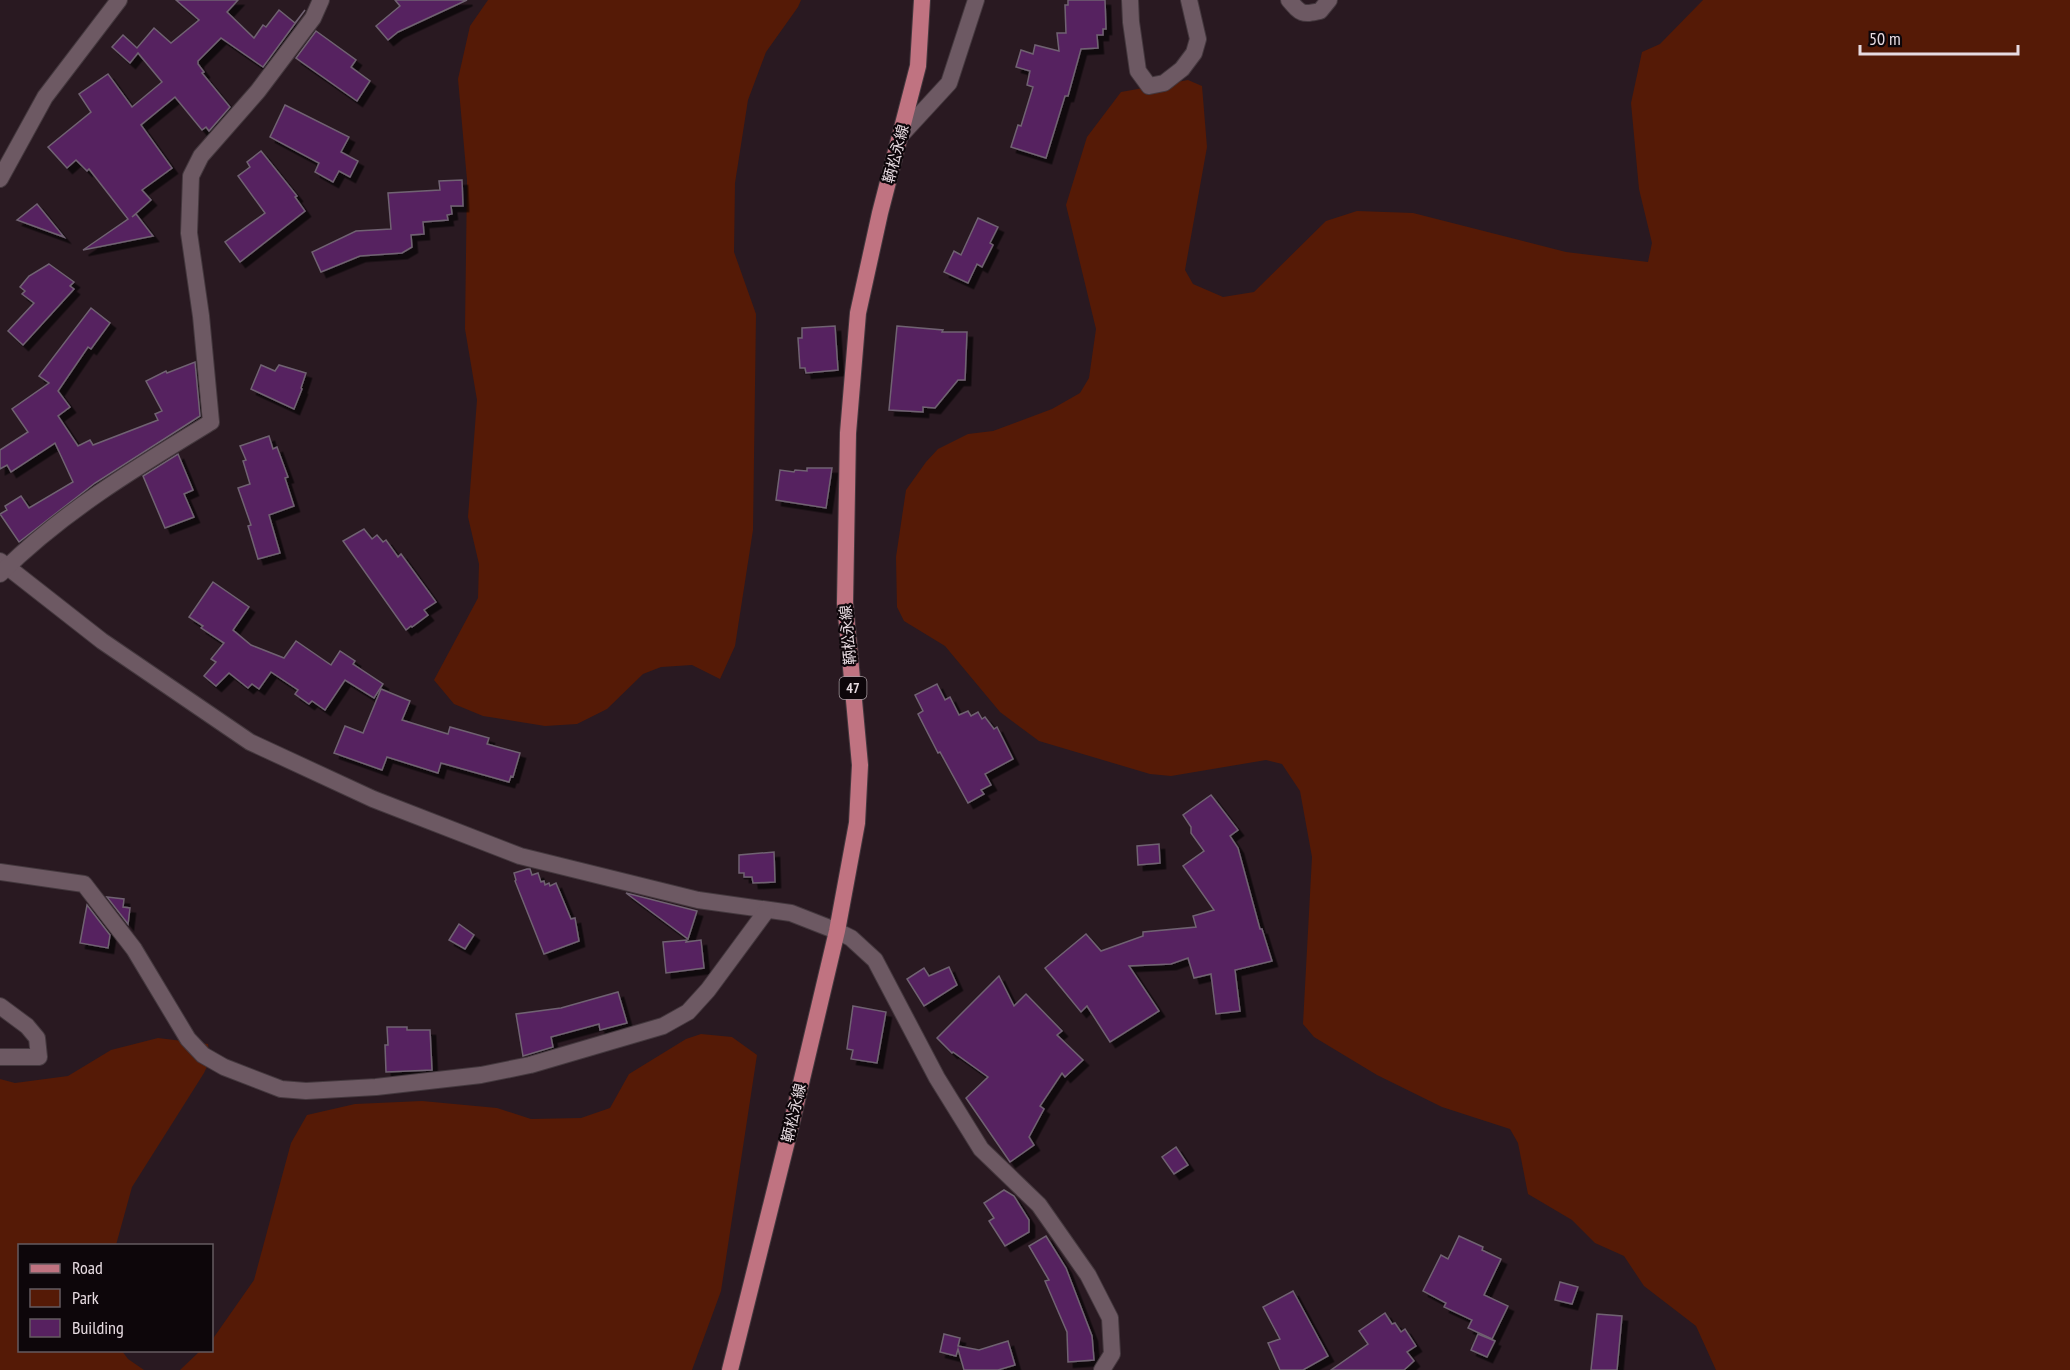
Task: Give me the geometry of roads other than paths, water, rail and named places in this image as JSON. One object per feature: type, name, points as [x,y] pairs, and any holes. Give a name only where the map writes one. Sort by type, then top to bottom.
[{"type":"main road","name":"鞆松永線","points":[[730,1370],[837,931],[857,823],[860,765],[845,603],[848,433],[858,313],[880,213],[918,66],[922,0]]},
{"type":"street","points":[[0,178],[45,97],[119,0]]},
{"type":"street","points":[[321,0],[313,18],[258,91],[201,156],[191,176],[189,233],[201,316],[211,422],[130,472],[55,525],[2,567],[102,641],[250,742],[373,799],[520,856],[698,900],[791,914],[851,938],[875,960],[937,1078],[981,1149],[1039,1205],[1088,1275],[1110,1318],[1112,1354],[1102,1370]]},
{"type":"street","points":[[902,135],[949,83],[976,0]]},
{"type":"street","points":[[1130,0],[1138,71],[1149,86],[1164,82],[1173,76],[1194,54],[1198,39],[1189,0]]},
{"type":"street","points":[[1289,0],[1300,13],[1308,14],[1320,11],[1329,0]]},
{"type":"street","points":[[0,872],[84,884],[134,949],[188,1039],[203,1055],[224,1067],[281,1089],[306,1091],[376,1087],[481,1075],[530,1065],[663,1026],[688,1012],[708,990],[767,910]]},
{"type":"street","points":[[0,1006],[27,1026],[37,1038],[39,1058],[0,1058]]}]
